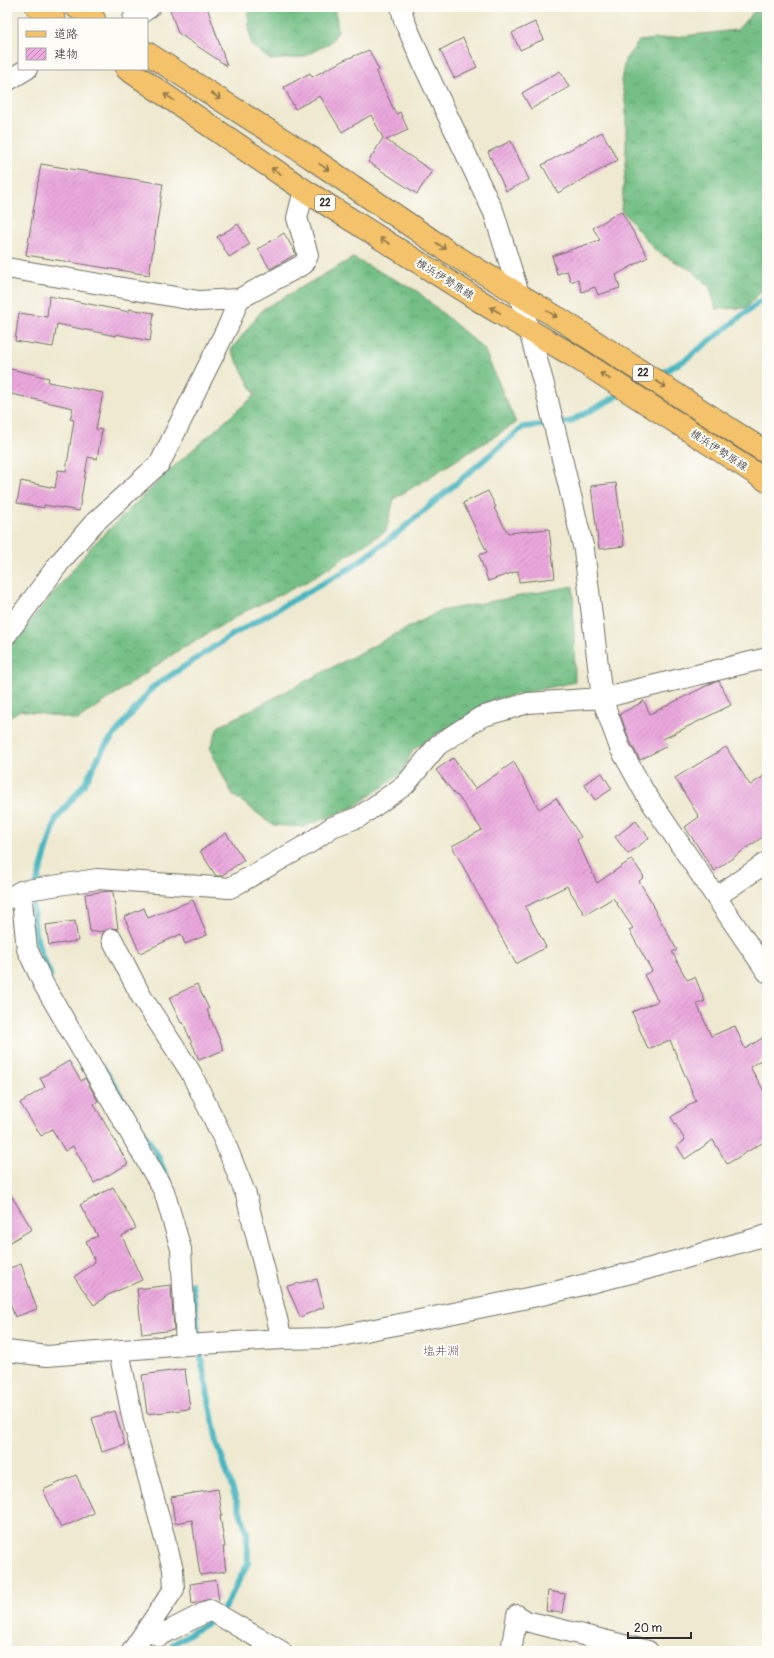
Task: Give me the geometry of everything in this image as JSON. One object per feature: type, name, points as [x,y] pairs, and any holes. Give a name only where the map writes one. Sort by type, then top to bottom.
[{"type":"main road","points":[[36,7],[52,18]]},
{"type":"main road","points":[[76,7],[92,18]]},
{"type":"main road","name":"22","points":[[148,54],[310,157],[452,254],[519,294],[767,453]]},
{"type":"main road","name":"横浜伊勢原線","points":[[128,70],[304,190],[491,308],[572,355],[767,481]]},
{"type":"street","points":[[134,18],[150,7]]},
{"type":"street","points":[[401,7],[404,20],[424,66],[494,212],[519,294],[547,396],[584,550],[602,698],[620,748],[645,793],[767,972]]},
{"type":"street","points":[[7,81],[25,70]]},
{"type":"street","points":[[7,268],[199,301],[239,300],[304,264],[308,255],[297,218],[304,190]]},
{"type":"street","points":[[7,634],[60,562],[94,523],[160,463],[229,324],[239,300]]},
{"type":"street","points":[[186,1345],[181,1249],[164,1191],[44,985],[27,949],[14,895],[97,879],[230,888],[308,844],[332,827],[359,817],[405,785],[438,745],[481,717],[528,703],[602,698],[767,658]]},
{"type":"street","points":[[716,897],[767,862]]},
{"type":"street","points":[[112,939],[141,996],[190,1071],[224,1140],[246,1195],[282,1339]]},
{"type":"street","points":[[7,1351],[46,1356],[186,1345],[282,1339],[331,1338],[542,1295],[647,1269],[767,1235]]},
{"type":"street","points":[[120,1351],[133,1421],[173,1570],[174,1589],[132,1651]]},
{"type":"street","points":[[148,1627],[159,1636],[210,1610],[281,1651]]},
{"type":"street","points":[[511,1651],[516,1615],[526,1621],[648,1651]]},
{"type":"green space","points":[[247,7],[335,7],[338,32],[330,43],[303,57],[271,60],[251,45]]},
{"type":"green space","points":[[758,7],[767,7],[767,285],[746,308],[716,309],[710,288],[693,271],[657,252],[621,210],[626,161],[626,107],[621,81],[625,60],[639,41],[737,30]]},
{"type":"green space","points":[[353,258],[417,291],[484,349],[516,423],[394,499],[386,531],[308,581],[246,611],[176,652],[78,720],[20,710],[7,719],[7,650],[91,547],[171,469],[255,395],[231,350],[263,309]]},
{"type":"green space","points":[[573,586],[575,682],[491,700],[413,750],[402,773],[354,807],[303,827],[273,825],[232,794],[210,749],[218,727],[440,611]]},
{"type":"building","points":[[169,7],[207,7],[227,66],[178,33]]},
{"type":"building","points":[[535,22],[544,39],[520,50],[512,33]]},
{"type":"building","points":[[463,38],[477,67],[454,78],[440,50]]},
{"type":"building","points":[[369,50],[379,70],[376,72],[396,114],[400,112],[408,130],[386,140],[432,171],[417,194],[368,162],[383,138],[371,115],[342,132],[320,96],[295,109],[284,87],[310,73],[312,77],[344,60]]},
{"type":"building","points":[[560,71],[569,87],[531,109],[522,93]]},
{"type":"building","points":[[602,132],[618,160],[558,193],[542,165]]},
{"type":"building","points":[[511,141],[529,180],[506,191],[488,152]]},
{"type":"building","points":[[41,164],[163,184],[149,275],[26,255]]},
{"type":"building","points":[[621,211],[648,257],[616,275],[620,288],[598,295],[595,287],[582,292],[578,279],[571,282],[567,271],[557,274],[552,256],[600,240],[593,228]]},
{"type":"building","points":[[238,224],[250,244],[229,257],[217,237]]},
{"type":"building","points":[[284,233],[296,254],[270,269],[258,249]]},
{"type":"building","points":[[49,296],[129,312],[129,309],[154,313],[150,341],[57,324],[53,347],[15,341],[19,313],[47,317]]},
{"type":"building","points":[[7,368],[49,378],[48,382],[103,393],[96,429],[102,430],[97,459],[88,457],[79,511],[44,505],[44,508],[17,503],[21,481],[55,488],[58,470],[66,471],[74,420],[70,419],[73,408],[7,393]]},
{"type":"building","points":[[616,483],[624,546],[599,549],[591,486]]},
{"type":"building","points":[[488,491],[496,507],[494,508],[508,533],[549,529],[555,578],[519,582],[518,571],[488,581],[479,555],[487,552],[463,503]]},
{"type":"building","points":[[719,681],[731,705],[663,739],[667,746],[640,760],[629,739],[620,714],[644,701],[650,714],[712,683]]},
{"type":"building","points":[[726,747],[750,785],[767,774],[767,834],[714,871],[685,827],[699,817],[675,778]]},
{"type":"building","points":[[453,758],[475,789],[514,762],[539,809],[556,798],[581,837],[577,840],[597,883],[632,859],[644,877],[639,881],[677,950],[672,952],[687,980],[695,977],[705,1001],[697,1004],[711,1036],[735,1026],[745,1049],[767,1035],[767,1056],[750,1067],[767,1096],[767,1140],[727,1164],[713,1140],[685,1159],[677,1146],[685,1140],[671,1117],[696,1101],[670,1040],[648,1049],[632,1012],[658,1001],[644,975],[652,971],[629,930],[633,928],[613,898],[585,915],[567,886],[525,907],[546,947],[516,964],[452,846],[482,830],[457,795],[456,796],[436,770]]},
{"type":"building","points":[[602,773],[612,789],[595,800],[584,784]]},
{"type":"building","points":[[636,821],[649,838],[628,854],[615,837]]},
{"type":"building","points":[[226,833],[244,860],[221,876],[216,876],[200,851]]},
{"type":"building","points":[[109,891],[113,892],[118,929],[112,928],[105,931],[90,932],[85,894]]},
{"type":"building","points":[[193,900],[207,935],[185,944],[181,934],[140,953],[124,917],[144,908],[148,918]]},
{"type":"building","points":[[75,921],[78,941],[49,945],[46,925]]},
{"type":"building","points":[[197,984],[209,1009],[207,1010],[224,1050],[199,1060],[183,1022],[181,1023],[169,998]]},
{"type":"building","points":[[69,1061],[81,1081],[85,1078],[98,1101],[94,1104],[128,1164],[94,1183],[73,1146],[65,1151],[52,1129],[41,1136],[20,1103],[45,1087],[40,1078]]},
{"type":"building","points":[[113,1187],[136,1228],[122,1236],[142,1280],[108,1295],[94,1305],[74,1277],[95,1262],[86,1241],[98,1236],[80,1205]]},
{"type":"building","points":[[7,1189],[32,1229],[7,1244]]},
{"type":"building","points":[[21,1264],[37,1309],[15,1317],[7,1294],[7,1269]]},
{"type":"building","points":[[317,1279],[324,1307],[300,1317],[287,1286]]},
{"type":"building","points":[[171,1285],[174,1330],[142,1334],[137,1289]]},
{"type":"building","points":[[185,1369],[190,1409],[147,1414],[142,1375]]},
{"type":"building","points":[[115,1411],[125,1445],[102,1452],[92,1418]]},
{"type":"building","points":[[76,1475],[94,1513],[61,1528],[43,1490]]},
{"type":"building","points":[[218,1489],[222,1515],[220,1516],[225,1547],[223,1547],[226,1571],[200,1575],[192,1520],[175,1523],[171,1497]]},
{"type":"building","points":[[216,1580],[219,1601],[210,1599],[192,1604],[190,1584]]},
{"type":"building","points":[[548,1591],[565,1594],[562,1613],[546,1611]]},
{"type":"waterway","points":[[656,376],[685,360],[767,296]]},
{"type":"waterway","points":[[51,976],[41,954],[35,932],[32,899],[56,819],[85,783],[103,749],[153,687],[232,635],[352,567],[395,535],[523,427],[569,422],[623,393]]},
{"type":"waterway","points":[[103,1067],[157,1154],[168,1180]]},
{"type":"waterway","points":[[172,1651],[173,1644],[206,1624],[225,1607],[248,1563],[247,1532],[217,1443],[201,1358],[192,1284]]},
{"type":"district","name":"塩井淵","points":[[441,1351]]}]
